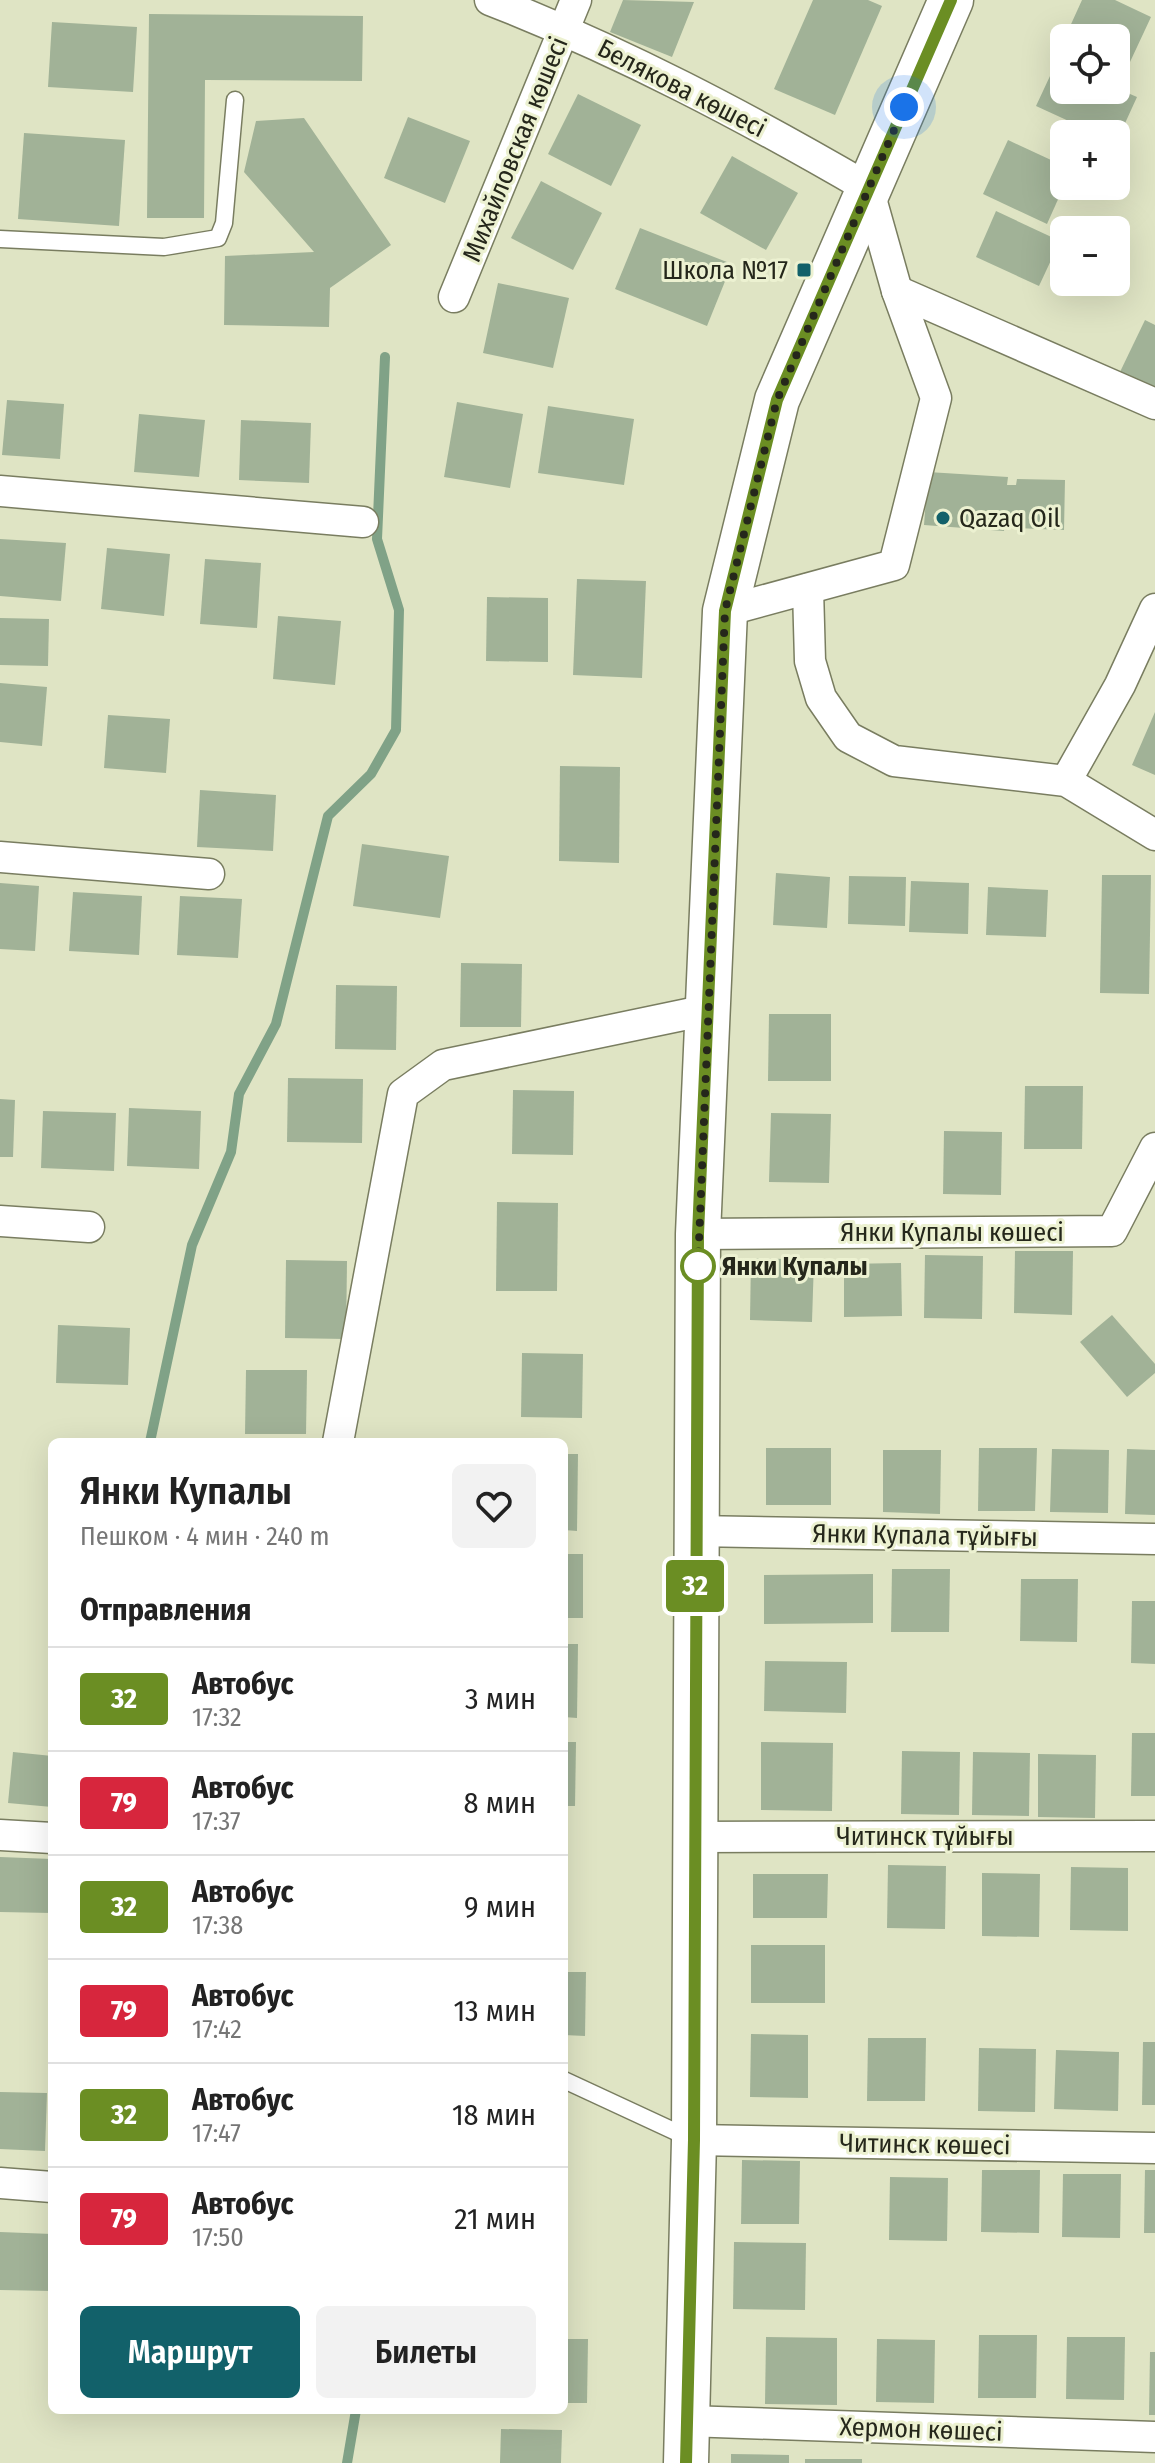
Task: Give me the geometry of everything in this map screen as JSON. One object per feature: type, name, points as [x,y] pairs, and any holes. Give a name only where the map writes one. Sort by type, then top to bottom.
[{"type":"main road","points":[[687,2442],[694,2140],[698,1234],[725,611],[777,400],[951,0]]},
{"type":"street","name":"Белякова көшесі","points":[[490,0],[565,29],[777,135],[868,188]]},
{"type":"street","name":"Михайловская көшесі","points":[[454,297],[576,0]]},
{"type":"street","points":[[725,611],[894,565],[936,398],[897,291],[868,188]]},
{"type":"street","points":[[897,291],[1155,404]]},
{"type":"street","points":[[0,491],[363,522]]},
{"type":"street","points":[[808,589],[810,661],[821,698],[848,737],[894,761],[1066,781],[1155,835]]},
{"type":"street","points":[[1066,781],[1120,685],[1155,609]]},
{"type":"street","points":[[0,857],[209,874]]},
{"type":"street","points":[[339,1438],[403,1094],[443,1065],[707,1010]]},
{"type":"street","name":"Янки Купалы көшесі","points":[[698,1234],[1112,1231],[1155,1148]]},
{"type":"street","points":[[0,1221],[89,1227]]},
{"type":"street","name":"Янки Купала тұйығы","points":[[695,1531],[1155,1539]]},
{"type":"street","points":[[0,1835],[48,1838]]},
{"type":"street","name":"Читинск тұйығы","points":[[695,1837],[1155,1836]]},
{"type":"street","name":"Читинск көшесі","points":[[694,2140],[1155,2148]]},
{"type":"street","points":[[0,2183],[48,2187]]},
{"type":"street","name":"Хермон көшесі","points":[[687,2442],[1155,2437]]},
{"type":"lane","points":[[0,239],[164,247],[218,238],[224,223],[235,100]]},
{"type":"lane","points":[[568,2082],[694,2140]]},
{"type":"building","points":[[623,0],[694,2],[672,57],[610,32]]},
{"type":"building","points":[[813,0],[868,0],[882,6],[835,115],[774,89]]},
{"type":"building","points":[[1082,0],[1115,0],[1151,17],[1130,62],[1130,24],[1071,24]]},
{"type":"building","points":[[149,14],[363,16],[362,81],[205,80],[204,218],[147,218]]},
{"type":"building","points":[[52,22],[137,27],[133,92],[48,87]]},
{"type":"building","points":[[1050,76],[1050,104],[1130,104],[1130,94],[1137,97],[1126,120],[1066,120],[1036,106]]},
{"type":"building","points":[[578,94],[641,125],[611,186],[548,154]]},
{"type":"building","points":[[408,117],[470,141],[445,203],[384,178]]},
{"type":"building","points":[[304,118],[391,245],[330,288],[329,327],[224,325],[225,256],[314,252],[244,172],[256,121]]},
{"type":"building","points":[[24,133],[125,140],[119,226],[18,219]]},
{"type":"building","points":[[1008,140],[1050,160],[1050,200],[1058,200],[1047,224],[983,194]]},
{"type":"building","points":[[732,156],[798,193],[766,250],[700,213]]},
{"type":"building","points":[[541,181],[602,213],[573,270],[511,238]]},
{"type":"building","points":[[996,211],[1050,236],[1050,262],[1039,286],[976,257]]},
{"type":"building","points":[[640,228],[732,264],[707,326],[615,289]]},
{"type":"building","points":[[498,283],[569,298],[553,368],[483,353]]},
{"type":"building","points":[[1145,320],[1155,325],[1155,391],[1119,374]]},
{"type":"building","points":[[7,400],[64,404],[60,459],[2,455]]},
{"type":"building","points":[[457,402],[523,414],[510,488],[444,477]]},
{"type":"building","points":[[548,406],[634,419],[624,485],[538,473]]},
{"type":"building","points":[[139,414],[205,420],[199,477],[134,472]]},
{"type":"building","points":[[241,420],[311,423],[309,483],[239,480]]},
{"type":"building","points":[[928,472],[1008,477],[1007,485],[1016,485],[1017,479],[1065,480],[1064,530],[1015,528],[1015,523],[1005,522],[1004,531],[924,525]]},
{"type":"building","points":[[0,539],[66,543],[61,601],[0,596]]},
{"type":"building","points":[[107,548],[170,554],[164,616],[101,609]]},
{"type":"building","points":[[205,559],[261,563],[257,628],[200,624]]},
{"type":"building","points":[[577,579],[646,581],[642,678],[573,675]]},
{"type":"building","points":[[487,597],[548,598],[548,662],[486,661]]},
{"type":"building","points":[[278,616],[341,621],[335,685],[273,679]]},
{"type":"building","points":[[0,618],[49,619],[48,666],[0,665]]},
{"type":"building","points":[[0,683],[47,687],[42,746],[0,742]]},
{"type":"building","points":[[1155,712],[1155,775],[1132,765]]},
{"type":"building","points":[[108,715],[170,719],[166,773],[104,768]]},
{"type":"building","points":[[560,766],[620,767],[619,863],[559,861]]},
{"type":"building","points":[[200,790],[276,795],[273,851],[197,847]]},
{"type":"building","points":[[362,844],[449,856],[440,918],[353,906]]},
{"type":"building","points":[[776,873],[830,877],[827,928],[773,925]]},
{"type":"building","points":[[1102,875],[1151,875],[1149,994],[1100,993]]},
{"type":"building","points":[[849,876],[906,877],[905,926],[848,924]]},
{"type":"building","points":[[911,881],[969,883],[968,934],[909,932]]},
{"type":"building","points":[[0,883],[39,886],[35,951],[0,949]]},
{"type":"building","points":[[988,887],[1048,890],[1046,937],[986,935]]},
{"type":"building","points":[[73,892],[142,896],[139,955],[69,951]]},
{"type":"building","points":[[180,896],[242,899],[238,958],[177,955]]},
{"type":"building","points":[[461,963],[522,964],[521,1027],[460,1027]]},
{"type":"building","points":[[336,985],[397,986],[396,1050],[335,1049]]},
{"type":"building","points":[[769,1014],[831,1014],[831,1081],[768,1081]]},
{"type":"building","points":[[288,1078],[363,1079],[362,1143],[287,1142]]},
{"type":"building","points":[[1025,1086],[1083,1086],[1082,1149],[1024,1149]]},
{"type":"building","points":[[513,1090],[574,1091],[573,1155],[512,1154]]},
{"type":"building","points":[[0,1099],[15,1100],[13,1157],[0,1157]]},
{"type":"building","points":[[129,1108],[201,1111],[199,1169],[127,1166]]},
{"type":"building","points":[[43,1111],[116,1113],[114,1171],[41,1168]]},
{"type":"building","points":[[771,1113],[831,1114],[829,1183],[769,1182]]},
{"type":"building","points":[[944,1131],[1002,1132],[1001,1195],[943,1194]]},
{"type":"building","points":[[497,1202],[558,1203],[557,1291],[496,1291]]},
{"type":"building","points":[[1015,1251],[1073,1251],[1072,1315],[1014,1313]]},
{"type":"building","points":[[925,1255],[983,1256],[982,1319],[924,1318]]},
{"type":"building","points":[[751,1258],[814,1260],[812,1322],[750,1320]]},
{"type":"building","points":[[286,1260],[347,1261],[346,1339],[285,1338]]},
{"type":"building","points":[[901,1263],[902,1316],[844,1317],[844,1264]]},
{"type":"building","points":[[1112,1315],[1155,1364],[1155,1373],[1127,1397],[1080,1342]]},
{"type":"building","points":[[58,1325],[130,1328],[128,1385],[56,1383]]},
{"type":"building","points":[[522,1353],[583,1354],[582,1418],[521,1417]]},
{"type":"building","points":[[246,1370],[307,1370],[306,1434],[245,1434]]},
{"type":"building","points":[[766,1448],[831,1448],[831,1505],[766,1505]]},
{"type":"building","points":[[979,1448],[1037,1448],[1035,1511],[978,1511]]},
{"type":"building","points":[[1052,1449],[1109,1450],[1108,1513],[1050,1512]]},
{"type":"building","points":[[1127,1449],[1155,1450],[1155,1515],[1125,1514]]},
{"type":"building","points":[[883,1450],[941,1450],[940,1514],[883,1512]]},
{"type":"building","points":[[568,1454],[578,1454],[577,1531],[568,1530]]},
{"type":"building","points":[[568,1554],[583,1554],[583,1618],[568,1618]]},
{"type":"building","points":[[892,1569],[950,1569],[949,1632],[891,1632]]},
{"type":"building","points":[[873,1574],[873,1623],[764,1624],[764,1575]]},
{"type":"building","points":[[1021,1579],[1078,1579],[1077,1642],[1020,1641]]},
{"type":"building","points":[[1132,1601],[1155,1601],[1155,1664],[1131,1663]]},
{"type":"building","points":[[568,1644],[578,1644],[577,1718],[568,1717]]},
{"type":"building","points":[[765,1661],[847,1662],[846,1713],[764,1711]]},
{"type":"building","points":[[1132,1733],[1155,1733],[1155,1796],[1131,1796]]},
{"type":"building","points":[[568,1742],[576,1742],[575,1806],[568,1806]]},
{"type":"building","points":[[761,1742],[833,1743],[832,1811],[761,1810]]},
{"type":"building","points":[[902,1751],[960,1752],[959,1815],[901,1814]]},
{"type":"building","points":[[13,1752],[48,1756],[48,1807],[8,1803]]},
{"type":"building","points":[[973,1752],[1030,1753],[1029,1816],[972,1815]]},
{"type":"building","points":[[1038,1754],[1096,1755],[1095,1818],[1038,1817]]},
{"type":"building","points":[[0,1857],[48,1859],[48,1913],[0,1912]]},
{"type":"building","points":[[888,1865],[946,1866],[945,1929],[887,1928]]},
{"type":"building","points":[[1071,1867],[1128,1868],[1128,1931],[1070,1930]]},
{"type":"building","points":[[982,1873],[1040,1874],[1039,1937],[982,1936]]},
{"type":"building","points":[[753,1874],[828,1874],[827,1918],[753,1918]]},
{"type":"building","points":[[751,1945],[825,1945],[825,2003],[751,2003]]},
{"type":"building","points":[[568,1972],[586,1972],[585,2036],[568,2035]]},
{"type":"building","points":[[751,2034],[808,2035],[808,2098],[750,2097]]},
{"type":"building","points":[[868,2038],[926,2038],[925,2101],[867,2101]]},
{"type":"building","points":[[1143,2042],[1155,2042],[1155,2105],[1142,2105]]},
{"type":"building","points":[[979,2048],[1036,2049],[1035,2112],[978,2111]]},
{"type":"building","points":[[1056,2050],[1119,2052],[1118,2111],[1054,2109]]},
{"type":"building","points":[[0,2092],[47,2093],[45,2151],[0,2149]]},
{"type":"building","points":[[742,2160],[800,2161],[799,2224],[741,2224]]},
{"type":"building","points":[[982,2170],[1040,2170],[1039,2233],[981,2232]]},
{"type":"building","points":[[1145,2170],[1155,2170],[1155,2233],[1144,2233]]},
{"type":"building","points":[[1063,2174],[1121,2174],[1120,2238],[1062,2237]]},
{"type":"building","points":[[890,2177],[948,2178],[947,2241],[889,2240]]},
{"type":"building","points":[[0,2232],[48,2234],[48,2291],[0,2290]]},
{"type":"building","points":[[734,2242],[806,2243],[805,2310],[733,2309]]},
{"type":"building","points":[[979,2335],[1037,2335],[1036,2398],[978,2398]]},
{"type":"building","points":[[766,2337],[837,2338],[837,2405],[765,2404]]},
{"type":"building","points":[[1067,2337],[1125,2337],[1124,2400],[1066,2399]]},
{"type":"building","points":[[568,2339],[588,2339],[587,2403],[568,2403]]},
{"type":"building","points":[[877,2339],[935,2340],[934,2403],[876,2402]]},
{"type":"building","points":[[1150,2352],[1155,2352],[1155,2415],[1149,2415]]},
{"type":"building","points":[[501,2429],[562,2430],[561,2463],[500,2463]]},
{"type":"building","points":[[731,2454],[789,2455],[789,2463],[731,2463]]},
{"type":"building","points":[[805,2459],[862,2459],[862,2463],[805,2463]]},
{"type":"waterway","points":[[151,1438],[192,1245],[231,1152],[239,1094],[276,1024],[328,816],[371,774],[396,730],[399,610],[377,539],[385,357]]},
{"type":"waterway","points":[[347,2463],[355,2414]]},
{"type":"bus line","name":"32","points":[[686,2463],[694,2140],[698,1234],[725,611],[777,400],[951,0]]},
{"type":"place","name":"Школа №17","points":[[804,270]]},
{"type":"place","name":"Qazaq Oil","points":[[943,518]]},
{"type":"place","name":"Янки Купалы","points":[[698,1266]]},
{"type":"route","points":[[698,1266],[725,611],[777,400],[904,107]]}]
